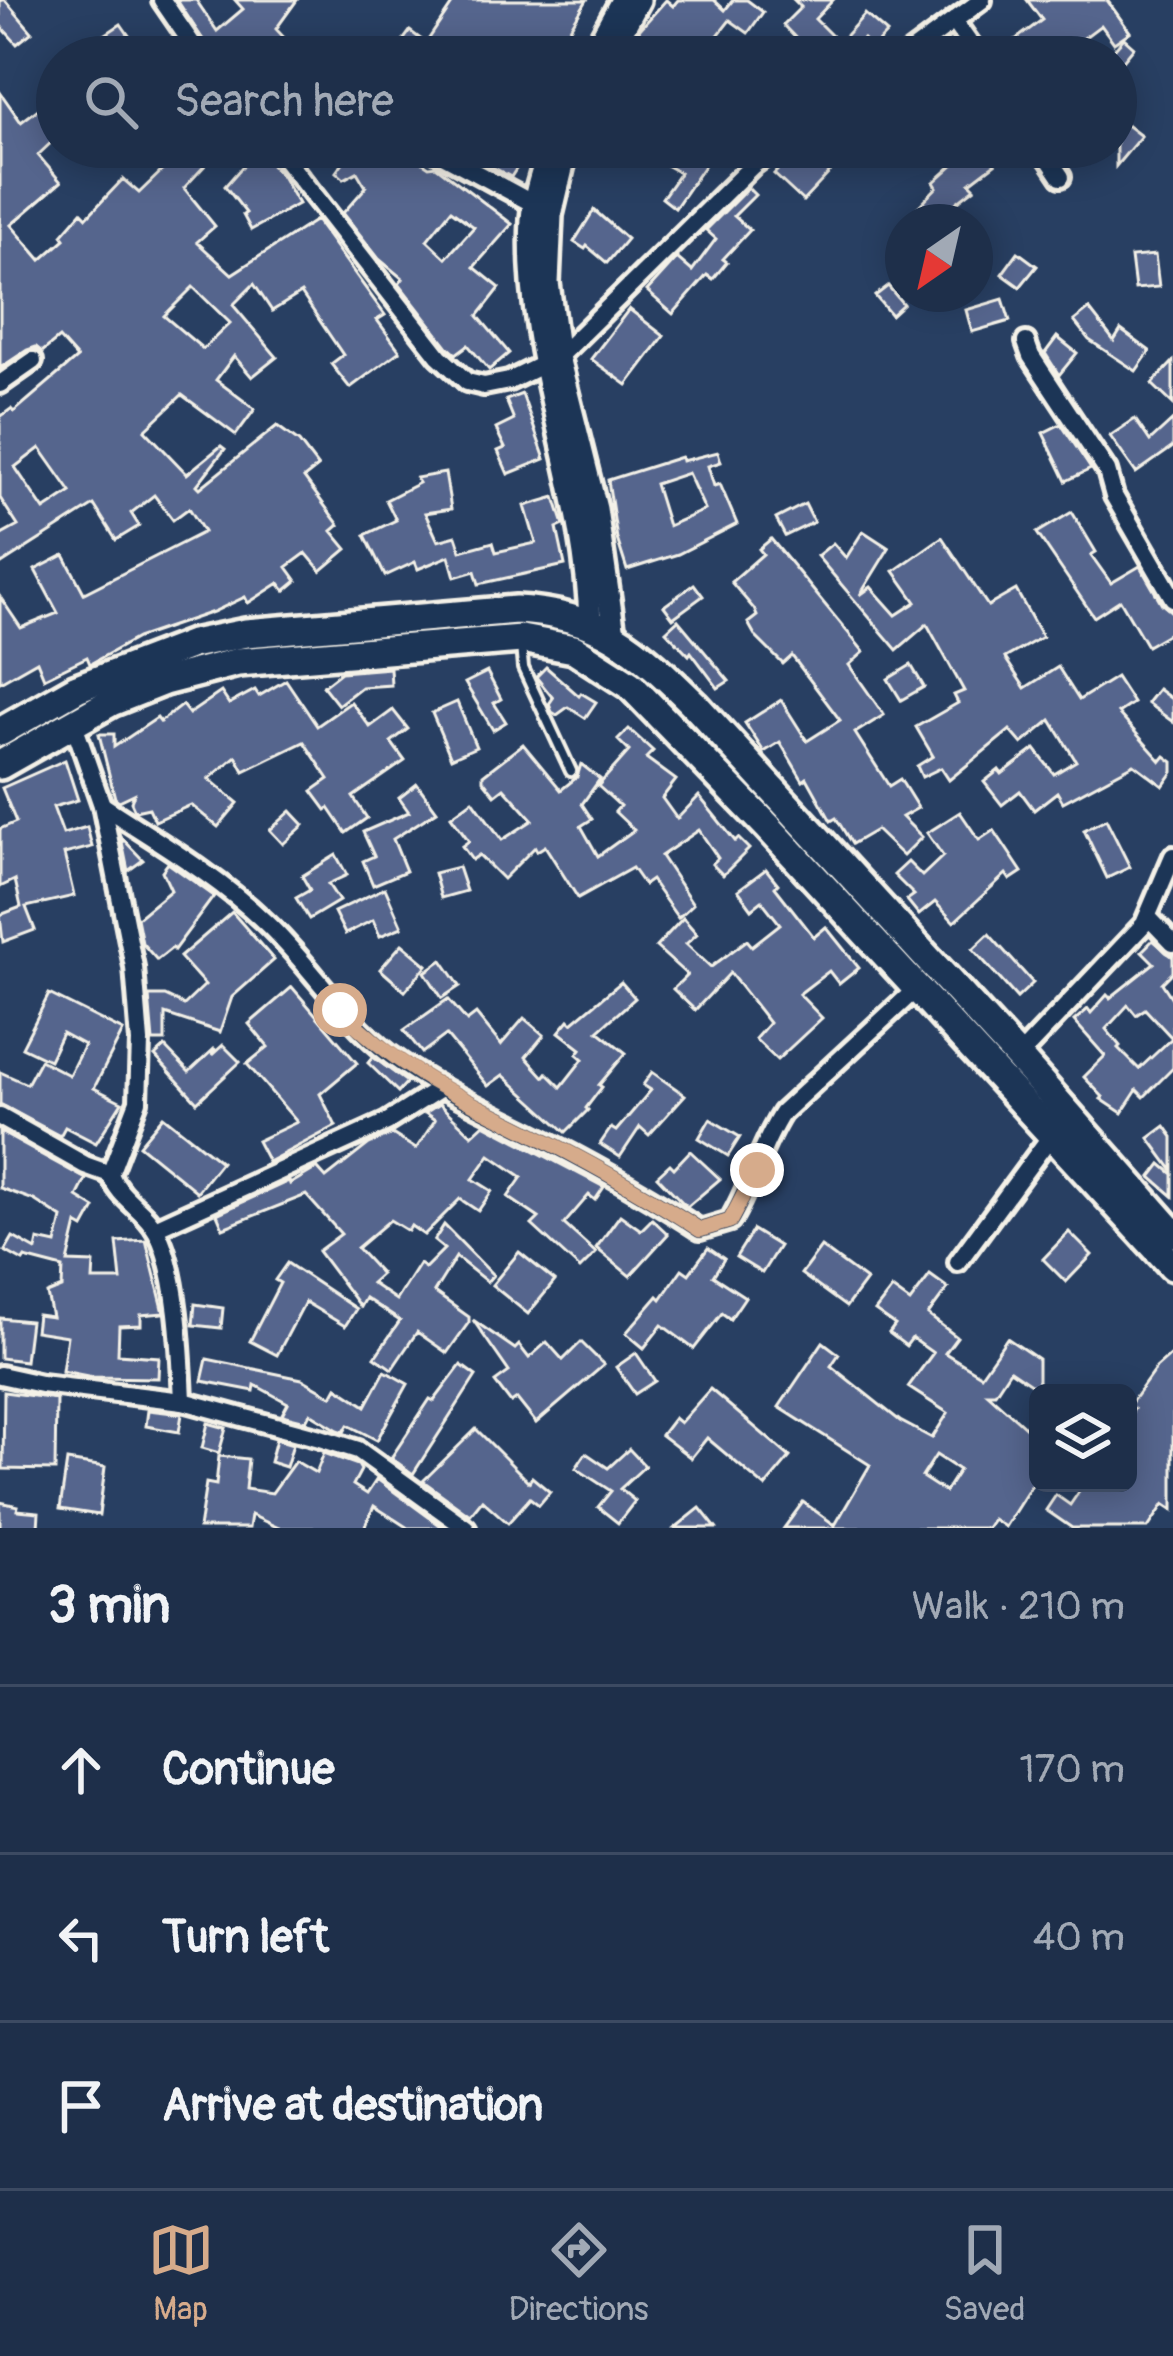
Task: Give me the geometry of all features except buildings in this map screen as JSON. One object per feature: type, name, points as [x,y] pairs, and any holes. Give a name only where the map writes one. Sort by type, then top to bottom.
[{"type":"highway","points":[[0,732],[77,688],[175,650],[228,637],[458,612],[549,612],[602,628],[695,705],[916,989],[1173,1266]]},
{"type":"highway","points":[[0,765],[73,722],[164,681],[238,662],[521,639],[574,649],[631,685],[779,818],[1018,1057],[1173,1233]]},
{"type":"street","points":[[162,0],[186,36]]},
{"type":"street","points":[[602,36],[622,0]]},
{"type":"street","points":[[619,36],[639,0]]},
{"type":"street","points":[[934,36],[982,0]]},
{"type":"street","points":[[954,21],[964,36]]},
{"type":"street","points":[[293,168],[452,370],[467,382],[494,386],[551,361],[750,168]]},
{"type":"street","points":[[467,168],[543,209]]},
{"type":"street","points":[[548,168],[534,303],[596,509],[602,628]]},
{"type":"street","points":[[543,209],[559,168]]},
{"type":"street","points":[[1055,168],[1061,177]]},
{"type":"street","points":[[1026,342],[1107,471],[1114,496],[1173,598]]},
{"type":"street","points":[[0,384],[33,361]]},
{"type":"street","points":[[73,722],[101,805],[134,967],[141,1068],[138,1101],[110,1174]]},
{"type":"street","points":[[101,805],[217,880],[280,937],[356,1025],[439,1089],[650,1197],[700,1230],[730,1221],[782,1113],[916,989]]},
{"type":"street","points":[[1018,1057],[1131,941],[1148,916],[1173,856]]},
{"type":"street","points":[[1148,916],[1173,943]]},
{"type":"street","points":[[155,1228],[387,1122],[439,1089]]},
{"type":"street","points":[[0,1117],[110,1174],[120,1194],[155,1228],[179,1325],[182,1401]]},
{"type":"street","points":[[958,1262],[1053,1133]]},
{"type":"street","points":[[0,1375],[182,1401],[358,1450],[466,1528]]},
{"type":"lane","points":[[521,639],[523,668],[571,771]]},
{"type":"route","points":[[340,1010],[374,1042],[439,1089],[650,1197],[700,1230],[730,1221],[757,1170]]}]
